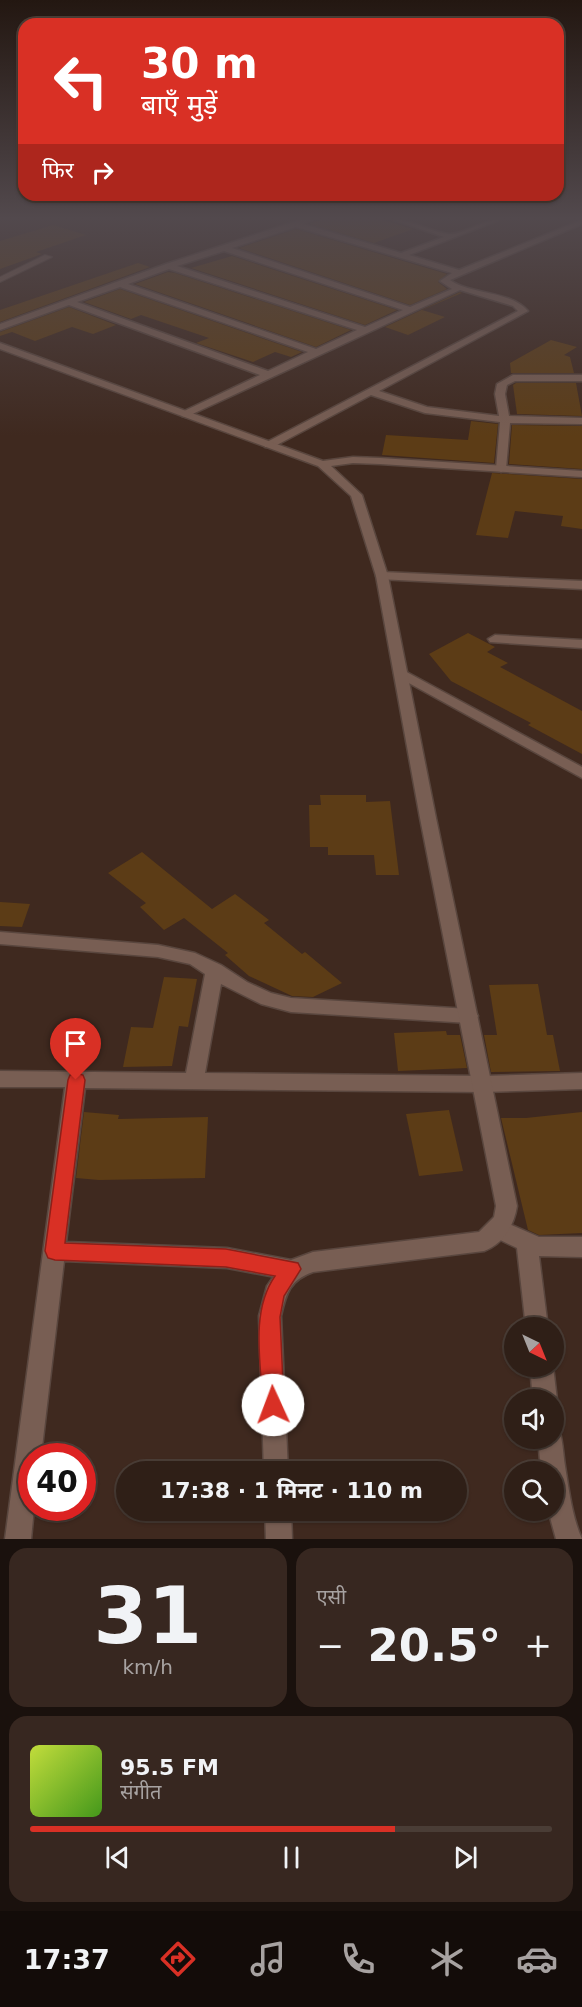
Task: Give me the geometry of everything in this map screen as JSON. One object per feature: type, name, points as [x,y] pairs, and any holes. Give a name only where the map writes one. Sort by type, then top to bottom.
[{"type":"street","points":[[0,327],[98,292]]},
{"type":"street","points":[[143,292],[316,352]]},
{"type":"street","points":[[248,292],[365,330]]},
{"type":"street","points":[[356,292],[411,310]]},
{"type":"street","points":[[186,414],[447,292]]},
{"type":"street","points":[[269,445],[524,311],[516,304],[474,292]]},
{"type":"street","points":[[69,302],[268,375]]},
{"type":"street","points":[[0,346],[322,464],[343,480],[356,495],[382,576],[428,818],[507,1199],[507,1213],[500,1229],[484,1241],[313,1262],[291,1269],[226,1258],[55,1251]]},
{"type":"street","points":[[501,469],[505,421],[500,394],[502,384],[513,378],[582,378]]},
{"type":"street","points":[[372,392],[425,410],[505,421],[582,421]]},
{"type":"street","points":[[322,464],[353,460],[380,461],[582,474]]},
{"type":"street","points":[[382,576],[582,585]]},
{"type":"street","points":[[495,639],[582,644]]},
{"type":"street","points":[[401,673],[582,773]]},
{"type":"street","points":[[0,938],[159,951],[195,959],[241,987],[267,999],[291,1005],[469,1016]]},
{"type":"street","points":[[194,1082],[215,970]]},
{"type":"street","points":[[0,1079],[483,1084],[582,1081]]},
{"type":"street","points":[[18,1539],[76,1080]]},
{"type":"street","points":[[500,1229],[527,1245],[582,1248]]},
{"type":"street","points":[[527,1245],[536,1317]]},
{"type":"street","points":[[276,1461],[270,1317],[275,1293],[291,1269]]},
{"type":"street","points":[[278,1521],[279,1539]]},
{"type":"street","points":[[563,1521],[569,1539]]},
{"type":"building","points":[[53,292],[82,292],[0,322],[0,310]]},
{"type":"building","points":[[112,292],[128,292],[302,352],[291,357],[275,352],[253,362],[196,343],[209,338],[141,315],[131,319],[84,302]]},
{"type":"building","points":[[157,292],[233,292],[351,330],[316,347]]},
{"type":"building","points":[[264,292],[341,292],[397,310],[365,325]]},
{"type":"building","points":[[370,292],[440,292],[410,305]]},
{"type":"building","points":[[460,292],[462,293],[422,310],[445,317],[408,335],[385,327]]},
{"type":"building","points":[[69,307],[116,325],[93,334],[72,327],[35,341],[12,332],[0,336],[0,332]]},
{"type":"building","points":[[551,340],[577,347],[564,355],[570,357],[574,373],[511,373],[510,363]]},
{"type":"building","points":[[516,383],[576,383],[582,416],[517,414],[513,385]]},
{"type":"building","points":[[471,421],[498,424],[494,463],[382,455],[386,435],[468,440]]},
{"type":"building","points":[[512,425],[582,426],[582,469],[509,464]]},
{"type":"building","points":[[492,473],[582,479],[582,529],[561,526],[563,516],[515,511],[508,538],[476,535]]},
{"type":"building","points":[[468,633],[495,647],[487,652],[508,663],[500,667],[582,711],[582,754],[528,725],[531,723],[451,681],[429,654]]},
{"type":"building","points":[[320,795],[366,795],[366,802],[390,801],[399,875],[376,875],[374,855],[328,855],[328,847],[310,847],[309,805],[321,805]]},
{"type":"building","points":[[142,852],[212,909],[235,894],[269,920],[264,923],[302,954],[305,952],[342,983],[313,997],[292,996],[249,976],[225,955],[228,953],[184,918],[164,930],[140,907],[146,903],[108,873]]},
{"type":"building","points":[[0,902],[30,904],[22,927],[0,926]]},
{"type":"building","points":[[164,977],[197,979],[188,1027],[179,1026],[172,1066],[123,1067],[131,1027],[153,1028]]},
{"type":"building","points":[[538,984],[547,1035],[553,1035],[560,1071],[491,1072],[484,1035],[497,1035],[489,985]]},
{"type":"building","points":[[446,1031],[447,1035],[460,1035],[467,1068],[398,1071],[394,1033]]},
{"type":"building","points":[[449,1110],[463,1171],[419,1176],[406,1114]]},
{"type":"building","points":[[84,1112],[119,1115],[118,1119],[208,1117],[205,1178],[99,1180],[76,1178]]},
{"type":"building","points":[[582,1112],[582,1233],[539,1235],[528,1230],[501,1118],[526,1118]]},
{"type":"route","points":[[76,1080],[55,1251],[226,1258],[291,1269],[275,1293],[270,1317],[273,1405]]}]
